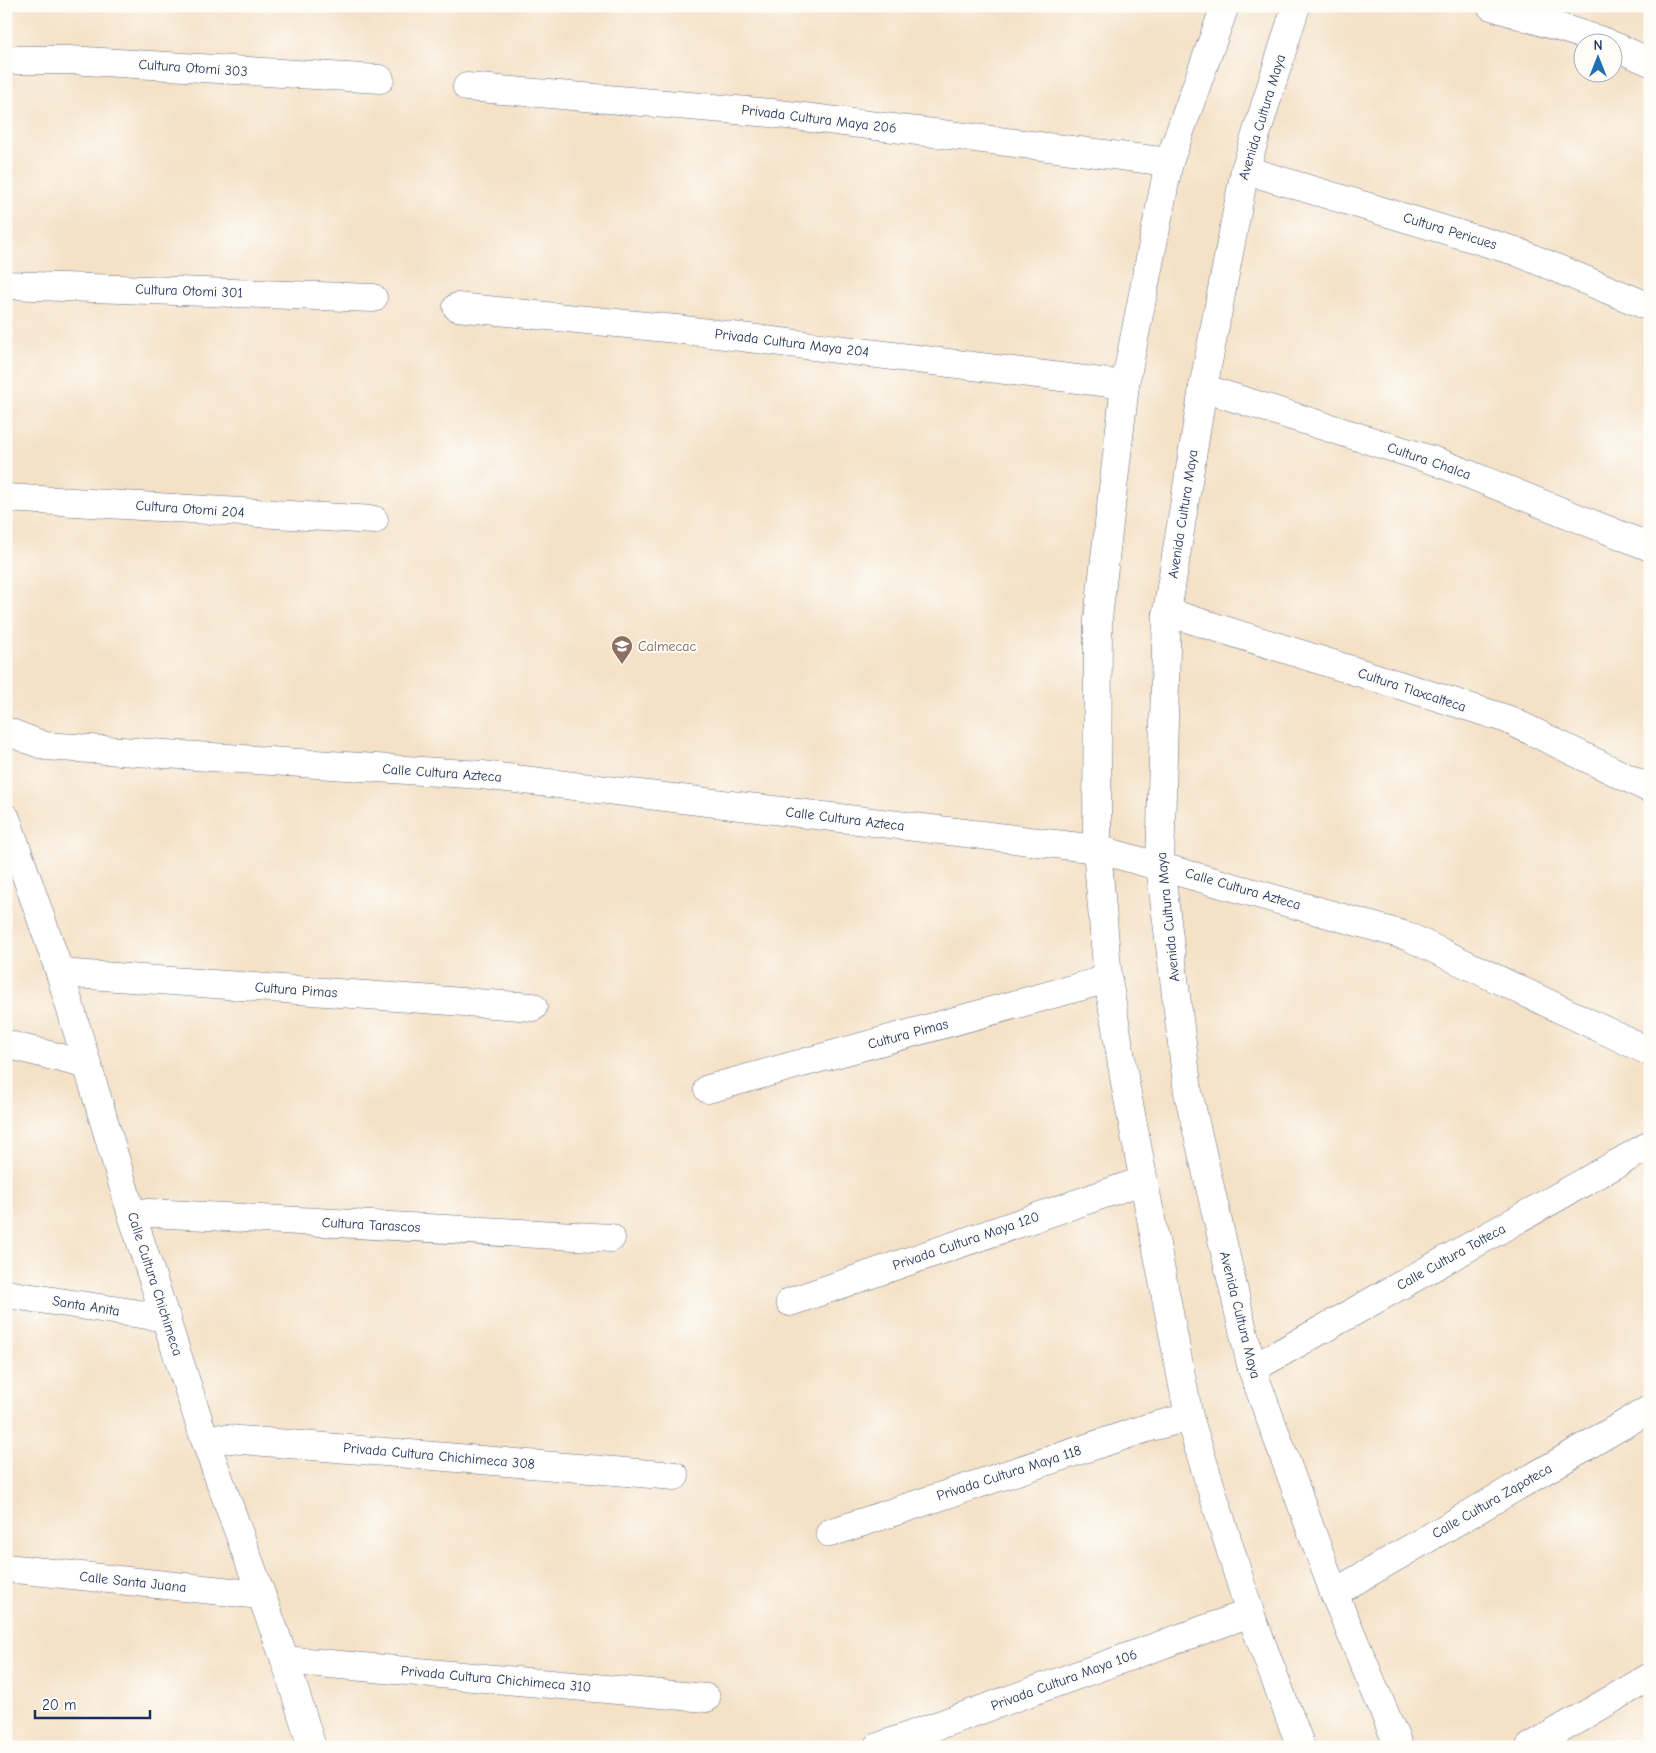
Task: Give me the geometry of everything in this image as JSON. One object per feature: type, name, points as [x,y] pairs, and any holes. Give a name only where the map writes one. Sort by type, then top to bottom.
[{"type":"street","points":[[1225,6],[1169,162],[1125,385],[1098,620],[1097,849],[1108,979],[1142,1181],[1189,1417],[1250,1613],[1301,1747]]},
{"type":"street","name":"Avenida Cultura Maya","points":[[1296,6],[1245,170],[1203,388],[1167,612],[1160,865],[1188,1092],[1252,1369],[1334,1593],[1399,1747]]},
{"type":"street","points":[[1490,6],[1574,32]]},
{"type":"street","points":[[1624,50],[1650,62]]},
{"type":"street","name":"Cultura Otomi 303","points":[[6,60],[69,60],[380,79]]},
{"type":"street","name":"Privada Cultura Maya 206","points":[[467,87],[771,113],[1169,162]]},
{"type":"street","name":"Cultura Pericues","points":[[1245,170],[1515,251],[1650,307]]},
{"type":"street","name":"Cultura Otomi 301","points":[[6,285],[373,298]]},
{"type":"street","name":"Privada Cultura Maya 204","points":[[457,307],[686,330],[1125,385]]},
{"type":"street","name":"Cultura Chalca","points":[[1203,388],[1438,462],[1650,547]]},
{"type":"street","name":"Cultura Otomi 204","points":[[6,498],[374,520]]},
{"type":"street","name":"Cultura Tlaxcalteca","points":[[1167,612],[1507,719],[1650,788]]},
{"type":"street","name":"Calle Cultura Azteca","points":[[6,731],[45,746],[482,775],[1097,849],[1160,865],[1407,936],[1650,1052]]},
{"type":"street","name":"Calle Cultura Chichimeca","points":[[6,818],[60,973],[131,1212],[167,1318],[204,1437],[285,1660],[312,1747]]},
{"type":"street","name":"Cultura Pimas","points":[[60,973],[533,1007]]},
{"type":"street","name":"Cultura Pimas","points":[[708,1088],[1108,979]]},
{"type":"street","points":[[6,1044],[88,1066]]},
{"type":"street","name":"Calle Cultura Tolteca","points":[[1252,1369],[1650,1144]]},
{"type":"street","name":"Privada Cultura Maya 120","points":[[790,1302],[1142,1181]]},
{"type":"street","name":"Cultura Tarascos","points":[[131,1212],[612,1238]]},
{"type":"street","name":"Santa Anita","points":[[6,1294],[167,1318]]},
{"type":"street","name":"Calle Cultura Zapoteca","points":[[1334,1593],[1650,1409]]},
{"type":"street","name":"Privada Cultura Maya 118","points":[[830,1533],[1147,1428],[1189,1417]]},
{"type":"street","name":"Privada Cultura Chichimeca 308","points":[[204,1437],[675,1476]]},
{"type":"street","name":"Calle Santa Juana","points":[[6,1568],[260,1595]]},
{"type":"street","name":"Privada Cultura Maya 106","points":[[878,1747],[1250,1613]]},
{"type":"street","name":"Privada Cultura Chichimeca 310","points":[[285,1660],[706,1698]]},
{"type":"street","points":[[1530,1747],[1650,1677]]},
{"type":"place","name":"Calmecac","points":[[622,665]]}]
